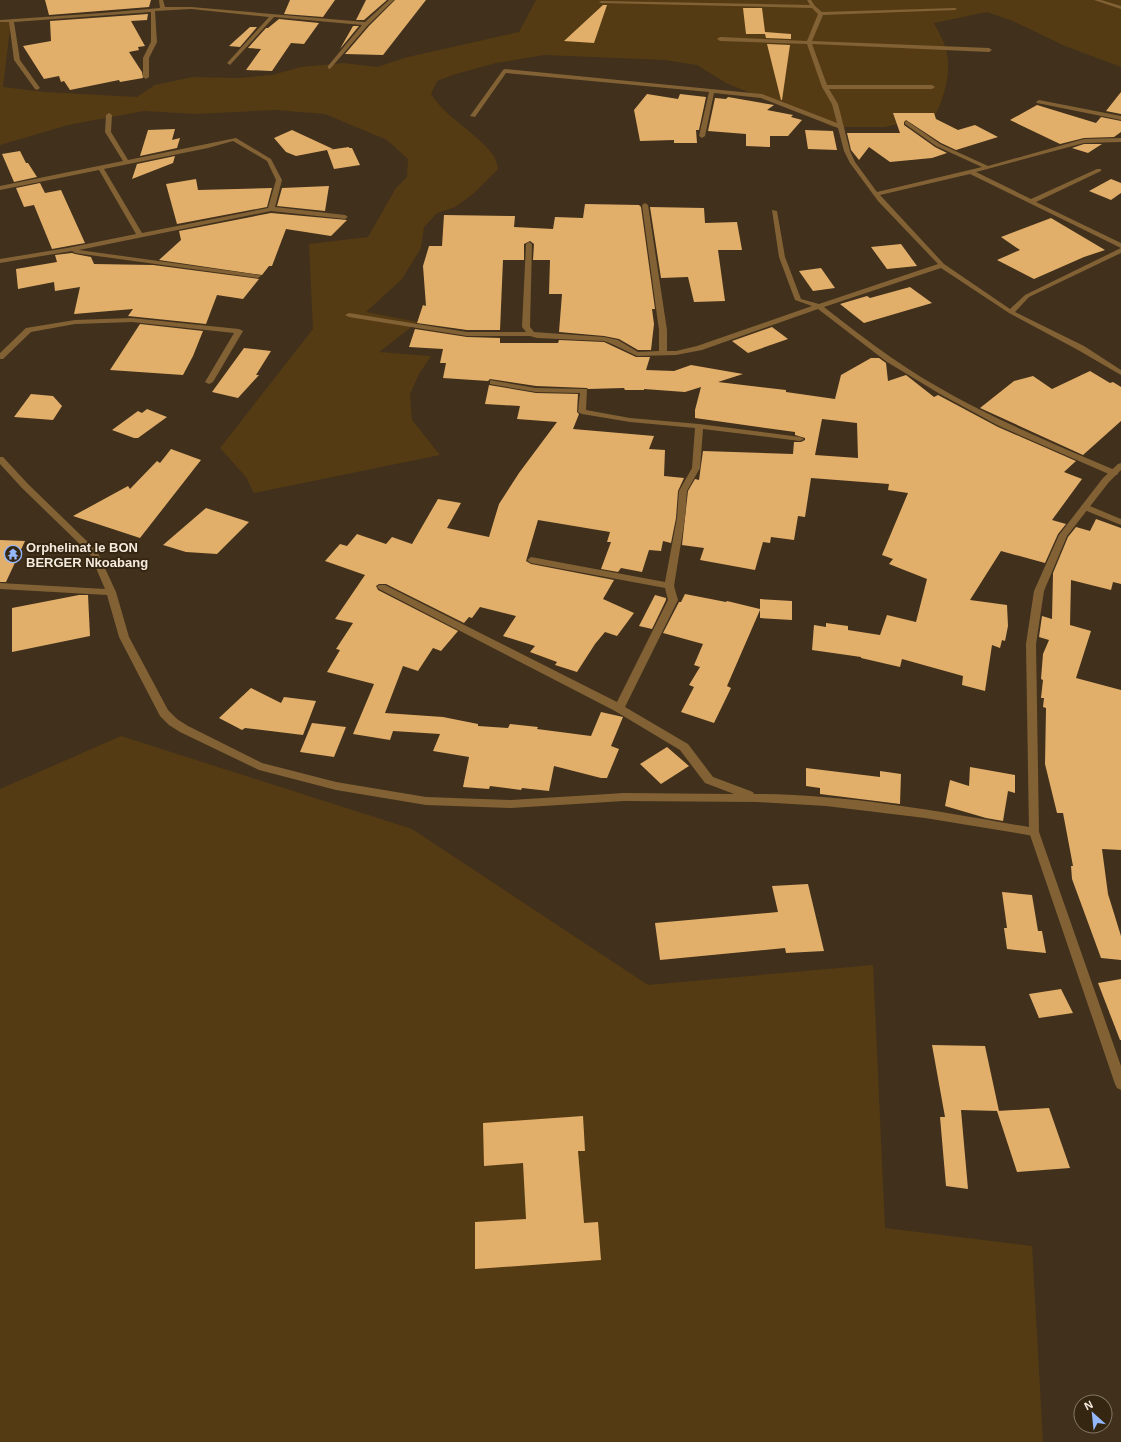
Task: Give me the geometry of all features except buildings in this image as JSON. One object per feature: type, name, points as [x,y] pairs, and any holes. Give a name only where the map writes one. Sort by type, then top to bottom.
[{"type":"street","points":[[161,0],[163,9]]},
{"type":"street","points":[[330,68],[366,24],[392,0]]},
{"type":"street","points":[[809,0],[813,7],[821,14],[955,9]]},
{"type":"street","points":[[1096,0],[1121,8]]},
{"type":"street","points":[[601,2],[813,7]]},
{"type":"street","points":[[0,21],[110,15],[163,9],[191,8],[366,24]]},
{"type":"street","points":[[146,77],[146,58],[154,42],[153,10]]},
{"type":"street","points":[[821,14],[809,43],[825,87],[834,104],[852,162],[880,200],[942,265],[956,276],[1011,312],[1081,348],[1121,373]]},
{"type":"street","points":[[230,63],[272,16]]},
{"type":"street","points":[[11,20],[17,60],[37,88]]},
{"type":"street","points":[[720,38],[989,50]]},
{"type":"street","points":[[473,116],[505,71],[762,96],[841,127]]},
{"type":"street","points":[[825,87],[932,87]]},
{"type":"street","points":[[702,136],[712,90]]},
{"type":"street","points":[[1039,102],[1121,118]]},
{"type":"street","points":[[109,115],[108,132],[126,162]]},
{"type":"street","points":[[907,123],[938,145],[986,168]]},
{"type":"street","points":[[0,188],[208,146],[234,139],[270,160],[279,180],[271,209]]},
{"type":"street","points":[[876,194],[971,172],[1084,141],[1121,140]]},
{"type":"street","points":[[100,168],[140,235]]},
{"type":"street","points":[[1030,202],[1099,170]]},
{"type":"street","points":[[971,172],[1121,246]]},
{"type":"street","points":[[644,205],[663,330],[664,354]]},
{"type":"street","points":[[0,261],[67,250],[271,209],[345,217]]},
{"type":"street","points":[[774,211],[782,257],[798,300],[818,306],[890,360],[942,392],[1002,424],[1117,469],[1106,480],[1063,535],[1039,591],[1031,644],[1034,832],[1121,1084]]},
{"type":"street","points":[[529,244],[526,328],[531,334]]},
{"type":"street","points":[[67,250],[258,276]]},
{"type":"street","points":[[1011,312],[1027,296],[1121,250]]},
{"type":"street","points":[[349,315],[467,334],[531,334],[548,337],[604,339],[615,342],[637,354],[676,353],[699,348],[818,306],[942,265]]},
{"type":"street","points":[[0,357],[29,330],[75,322],[132,320],[239,331],[209,382]]},
{"type":"street","points":[[493,382],[536,390],[584,391],[582,412],[630,420],[699,426],[800,439]]},
{"type":"street","points":[[619,708],[673,600],[669,586],[683,491],[696,468],[699,426]]},
{"type":"street","points":[[0,459],[25,486],[94,553],[111,592],[124,637],[164,713],[173,722],[184,729],[259,766],[336,786],[426,801],[511,804],[624,796],[757,798],[826,802],[925,814],[1034,832]]},
{"type":"street","points":[[1085,507],[1121,522]]},
{"type":"street","points":[[531,560],[669,586]]},
{"type":"street","points":[[0,586],[111,592]]},
{"type":"street","points":[[382,588],[619,708],[684,747],[709,780],[757,798]]},
{"type":"shaded area","points":[[536,0],[1121,0],[1121,67],[1065,46],[1013,21],[987,12],[934,23],[944,43],[948,61],[945,89],[935,116],[885,127],[833,127],[802,112],[726,83],[697,65],[665,60],[544,55],[496,63],[437,81],[431,94],[445,111],[486,147],[495,158],[498,169],[473,194],[455,207],[437,213],[424,227],[421,248],[402,279],[366,312],[418,322],[379,352],[431,356],[419,374],[410,394],[412,420],[440,455],[254,493],[246,477],[220,448],[313,329],[309,244],[368,237],[396,188],[407,177],[408,159],[387,140],[325,114],[275,110],[195,114],[144,111],[68,125],[0,145],[0,21],[11,20],[3,87],[45,92],[137,97],[155,85],[193,77],[238,78],[272,75],[301,67],[344,63],[377,67],[408,57],[519,32]]},
{"type":"shaded area","points":[[121,736],[412,829],[648,985],[873,965],[885,1228],[1032,1246],[1043,1442],[0,1442],[0,789]]},
{"type":"place","name":"Orphelinat le BON BERGER Nkoabang","points":[[13,554]]}]
